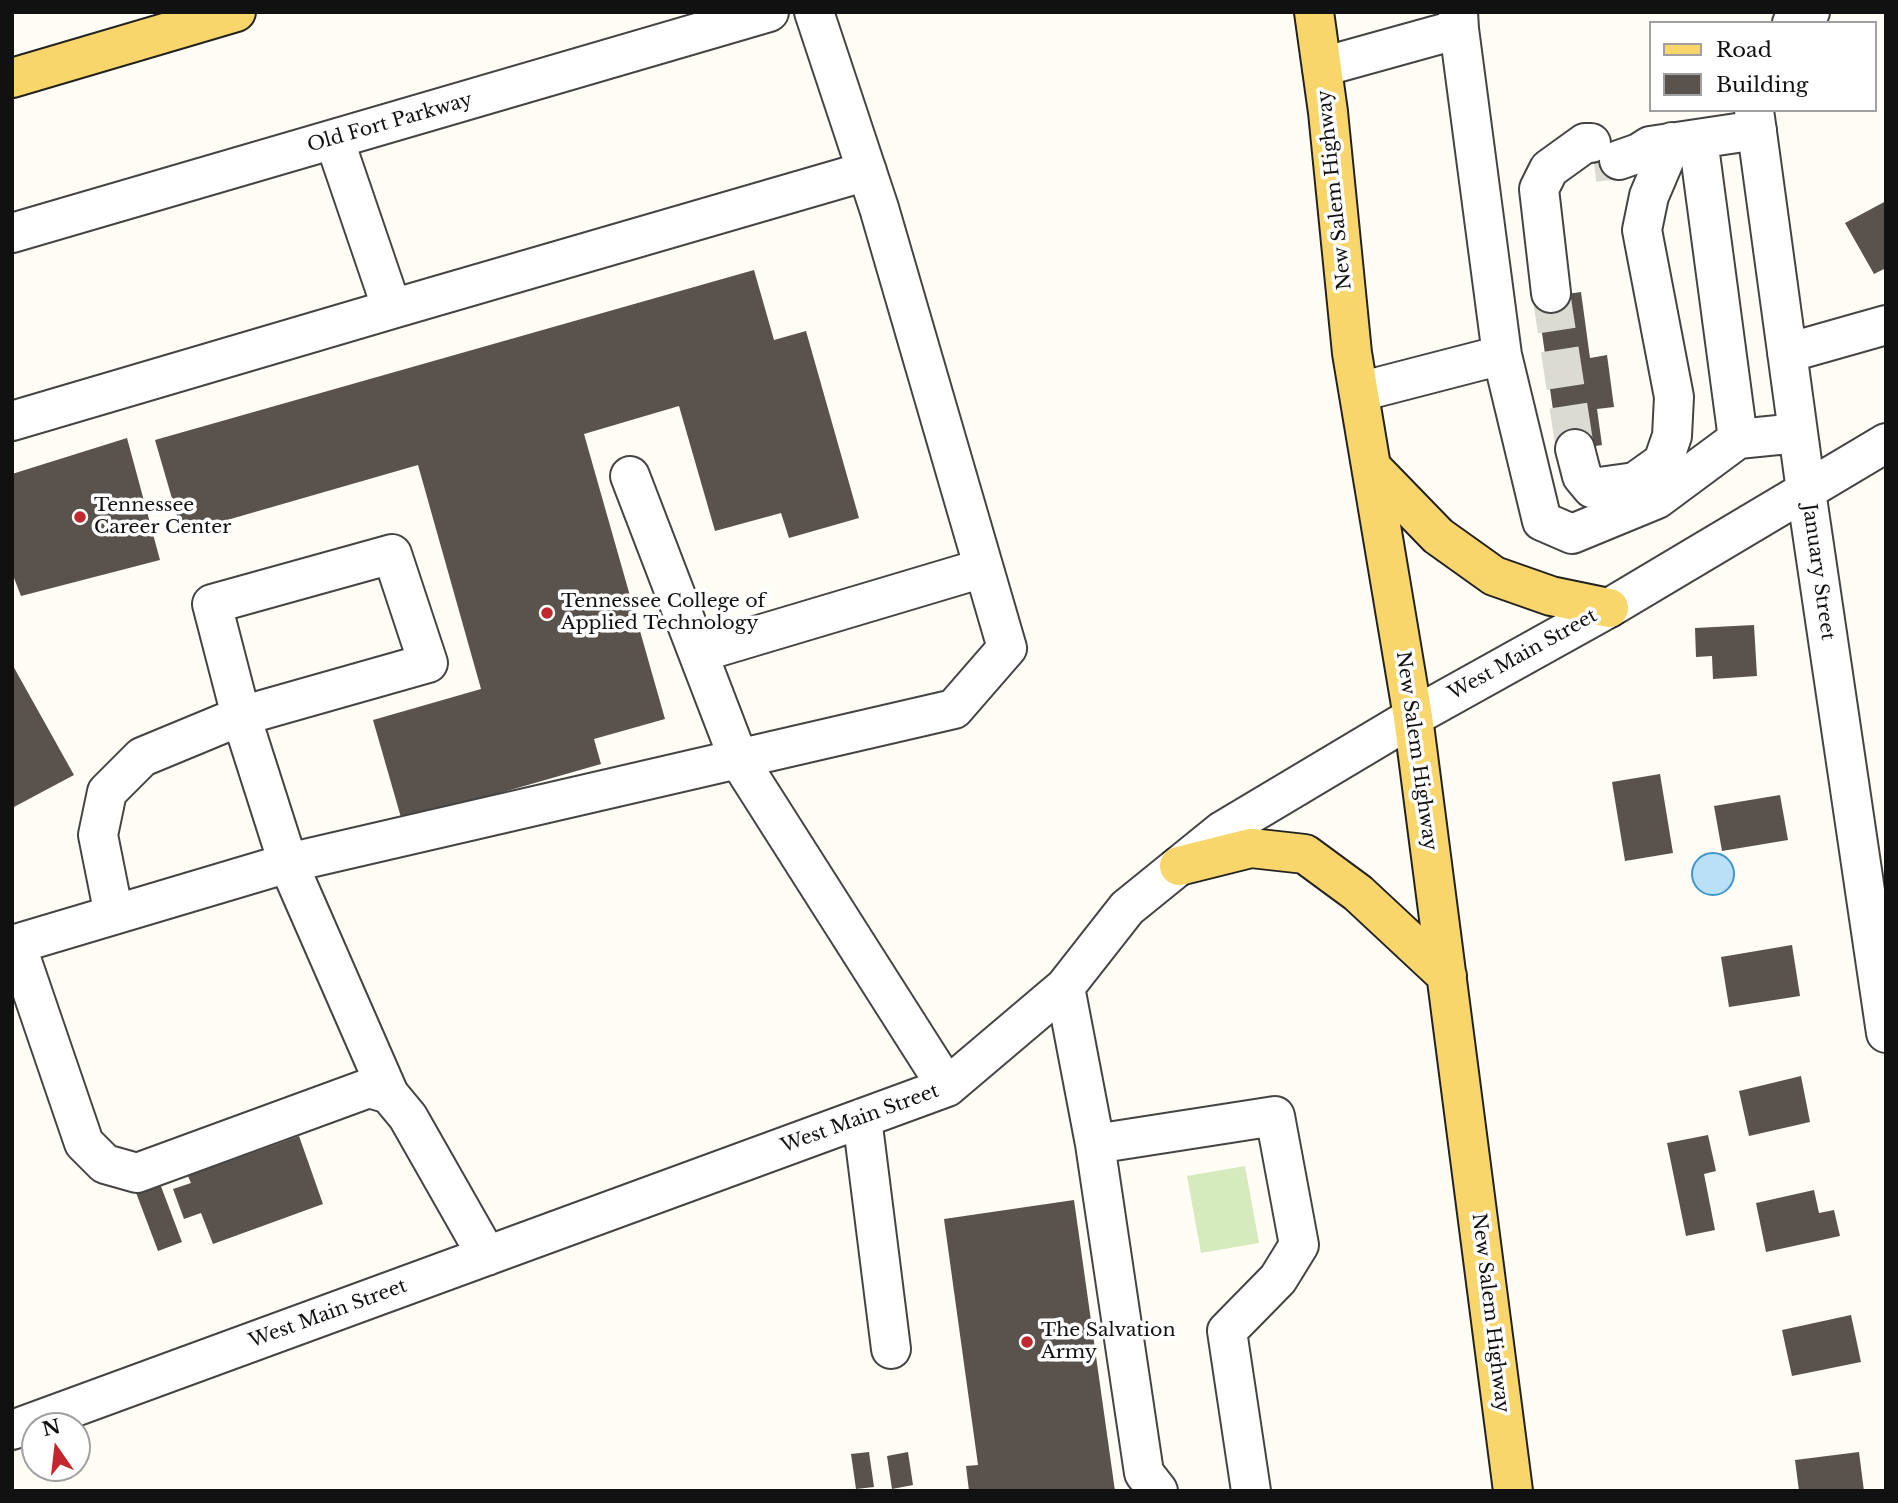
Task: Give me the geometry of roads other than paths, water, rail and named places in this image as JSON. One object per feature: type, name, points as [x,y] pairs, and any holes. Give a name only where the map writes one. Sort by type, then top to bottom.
[{"type":"main road","points":[[12,78],[236,12]]},
{"type":"main road","name":"New Salem Highway","points":[[1314,12],[1352,353],[1413,717],[1513,1491]]},
{"type":"main road","points":[[1372,468],[1438,536],[1494,576],[1551,596],[1609,608]]},
{"type":"main road","points":[[1179,866],[1251,848],[1305,854],[1358,893],[1447,976]]},
{"type":"street","name":"Old Fort Parkway","points":[[12,233],[769,12]]},
{"type":"street","points":[[389,1094],[369,1088],[137,1173],[105,1164],[84,1143],[14,944],[288,863],[954,709],[1007,648],[867,172],[814,12]]},
{"type":"street","points":[[1322,67],[1459,20],[1502,355],[1542,521],[1572,534],[1657,499],[1738,439],[1798,433]]},
{"type":"street","points":[[1550,293],[1539,189],[1549,169],[1755,120]]},
{"type":"street","name":"January Street","points":[[1755,120],[1805,491],[1886,1033]]},
{"type":"street","points":[[334,139],[392,309]]},
{"type":"street","points":[[1625,149],[1738,439]]},
{"type":"street","points":[[1575,449],[1582,476],[1592,488],[1635,482],[1663,462],[1672,436],[1674,397],[1642,230],[1649,196],[1625,149]]},
{"type":"street","points":[[12,421],[867,172]]},
{"type":"street","points":[[1787,353],[1886,325]]},
{"type":"street","points":[[1359,392],[1502,355]]},
{"type":"street","name":"West Main Street","points":[[12,1430],[947,1087],[1065,987],[1127,908],[1222,831],[1413,717],[1609,608],[1886,443]]},
{"type":"street","points":[[630,476],[739,760],[947,1087]]},
{"type":"street","points":[[114,915],[98,835],[107,792],[142,757],[241,716],[428,663],[392,554],[212,604],[241,716],[288,863],[389,1094],[408,1117],[487,1256]]},
{"type":"street","points":[[698,653],[983,568]]},
{"type":"street","points":[[1065,987],[1095,1144],[1144,1473],[1158,1491]]},
{"type":"street","points":[[1095,1144],[1275,1116],[1299,1245],[1278,1279],[1227,1331],[1251,1491]]},
{"type":"street","points":[[862,1118],[891,1349]]},
{"type":"water","points":[[1713,853],[1728,859],[1734,874],[1728,889],[1713,895],[1698,889],[1692,874],[1698,859]]},
{"type":"tunnel","points":[[1594,163],[1619,160]]},
{"type":"tunnel","points":[[1551,293],[1575,449]]},
{"type":"place","name":"Tennessee Career Center","points":[[80,517]]},
{"type":"place","name":"Tennessee College of Applied Technology","points":[[547,613]]},
{"type":"place","name":"The Salvation Army","points":[[1027,1342]]}]
